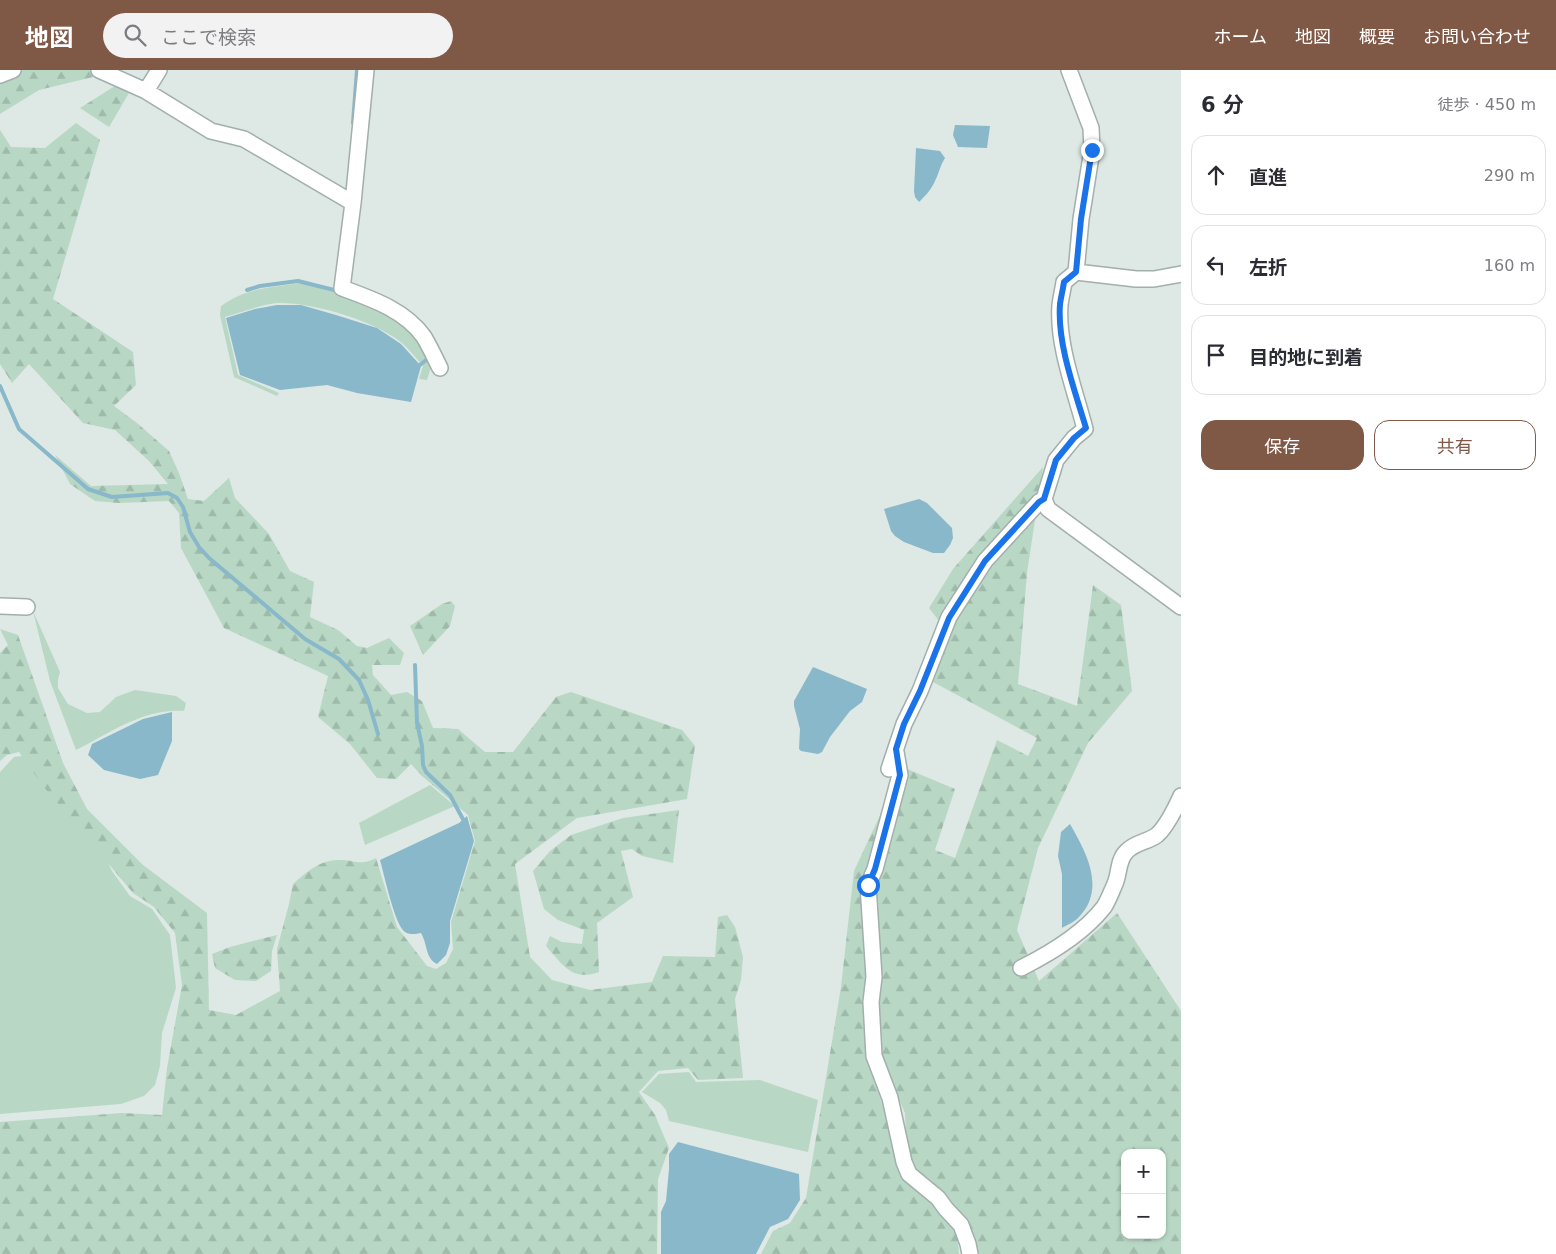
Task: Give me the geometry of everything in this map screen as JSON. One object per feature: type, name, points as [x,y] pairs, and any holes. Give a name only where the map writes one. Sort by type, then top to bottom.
[{"type":"street","points":[[0,75],[13,70]]},
{"type":"street","points":[[99,70],[146,92],[211,131],[244,139],[353,203]]},
{"type":"street","points":[[146,92],[160,70]]},
{"type":"street","points":[[366,70],[353,203],[342,288],[398,312],[403,316],[424,337],[440,368]]},
{"type":"street","points":[[1069,70],[1091,128],[1092,150],[1081,219],[1076,272],[1064,282],[1060,304],[1061,325],[1067,362],[1086,428],[1074,438],[1056,460],[1044,499],[1048,509],[1181,607]]},
{"type":"street","points":[[1076,272],[1136,279],[1154,279],[1181,274]]},
{"type":"street","points":[[889,769],[904,724],[920,691],[949,618],[985,561],[1039,502],[1044,499]]},
{"type":"street","points":[[0,606],[27,607]]},
{"type":"street","points":[[896,749],[900,775],[875,869],[868,885],[874,977],[871,1002],[874,1056],[890,1098],[904,1162],[910,1174],[938,1198],[961,1226],[970,1254]]},
{"type":"street","points":[[1021,968],[1064,944],[1091,920],[1104,906],[1116,883],[1121,860],[1125,852],[1135,844],[1157,835],[1171,816],[1181,796]]},
{"type":"green space","points":[[0,70],[95,70],[93,77],[39,90],[0,114]]},
{"type":"green space","points":[[115,86],[129,93],[109,127],[80,108]]},
{"type":"green space","points":[[76,123],[100,140],[53,299],[133,352],[136,385],[114,406],[169,451],[188,499],[204,501],[229,478],[235,498],[269,534],[290,571],[314,582],[310,617],[338,630],[357,646],[367,648],[389,638],[404,653],[400,665],[372,665],[373,675],[391,695],[407,692],[422,701],[433,728],[458,729],[485,752],[513,752],[556,697],[571,692],[682,730],[695,746],[687,799],[577,818],[515,864],[530,957],[552,980],[590,990],[652,982],[663,956],[715,957],[718,917],[727,915],[735,927],[743,957],[741,980],[735,999],[743,1078],[698,1080],[688,1068],[658,1071],[639,1092],[655,1115],[669,1148],[658,1179],[657,1254],[0,1254],[0,1122],[122,1113],[162,1115],[167,1068],[182,985],[175,933],[154,907],[133,893],[43,786],[19,752],[7,755],[0,761],[0,653],[8,645],[0,629],[18,635],[63,763],[87,809],[143,865],[207,913],[209,1010],[236,1015],[280,991],[277,949],[293,884],[303,875],[324,862],[344,860],[365,862],[376,858],[397,927],[427,966],[436,969],[446,963],[453,949],[451,922],[475,841],[468,815],[422,776],[411,764],[396,779],[377,778],[350,744],[318,717],[328,676],[224,628],[181,548],[179,513],[169,501],[119,503],[95,501],[70,484],[55,455],[91,486],[168,484],[149,461],[115,430],[83,423],[29,364],[12,383],[0,364],[0,130],[11,147],[45,148]]},
{"type":"green space","points":[[301,283],[366,303],[399,321],[409,330],[432,364],[427,380],[419,379],[423,366],[408,348],[391,335],[376,327],[325,309],[277,303],[225,317],[238,375],[279,393],[277,396],[234,377],[220,315],[221,306],[250,292],[269,287]]},
{"type":"green space","points":[[1043,467],[1027,573],[1018,684],[1077,706],[1093,585],[1121,605],[1132,691],[1088,743],[1038,848],[1017,930],[1039,981],[1117,913],[1181,1011],[1181,1254],[974,1254],[966,1225],[932,1181],[914,1169],[907,1154],[905,1113],[879,1055],[873,885],[907,769],[955,789],[935,850],[955,858],[997,740],[1028,756],[1037,738],[933,682],[950,635],[929,608],[953,569]]},
{"type":"green space","points":[[451,601],[455,606],[450,626],[423,655],[410,626],[442,604]]},
{"type":"green space","points":[[33,611],[60,672],[58,688],[68,704],[87,713],[100,712],[116,697],[135,690],[176,696],[186,703],[184,711],[155,713],[141,718],[115,729],[76,750],[50,681]]},
{"type":"green space","points":[[39,754],[75,797],[112,871],[130,896],[152,909],[170,935],[176,988],[162,1033],[160,1066],[155,1085],[144,1096],[121,1104],[0,1114],[0,772],[14,757]]},
{"type":"green space","points":[[430,785],[455,806],[365,845],[359,823]]},
{"type":"green space","points":[[890,794],[863,887],[869,1059],[893,1143],[933,1203],[957,1233],[959,1254],[761,1254],[773,1231],[790,1223],[806,1198],[841,987],[854,871]]},
{"type":"green space","points":[[679,810],[673,863],[642,856],[632,849],[621,851],[633,897],[597,923],[599,972],[582,975],[568,970],[546,946],[550,936],[562,942],[582,944],[584,930],[558,920],[544,909],[533,871],[550,851],[571,835],[623,818]]},
{"type":"green space","points":[[277,935],[272,951],[271,971],[256,981],[235,980],[215,968],[212,954],[230,947]]},
{"type":"green space","points":[[689,1072],[696,1082],[760,1080],[818,1100],[808,1152],[669,1121],[666,1110],[660,1103],[642,1092],[659,1074]]},
{"type":"water","points":[[955,125],[990,126],[987,148],[958,147],[953,135]]},
{"type":"water","points":[[916,148],[940,151],[945,158],[932,187],[919,202],[915,197],[914,191]]},
{"type":"water","points":[[277,305],[301,305],[336,315],[377,328],[401,344],[421,366],[411,402],[357,393],[327,385],[280,390],[240,375],[226,318],[255,309]]},
{"type":"water","points":[[919,499],[927,503],[952,528],[953,538],[944,553],[933,553],[904,542],[891,531],[884,509]]},
{"type":"water","points":[[813,667],[867,689],[862,702],[850,711],[830,737],[822,752],[818,754],[799,749],[800,729],[794,706],[794,701]]},
{"type":"water","points":[[172,712],[172,741],[158,775],[140,779],[104,770],[88,755],[92,744],[143,719]]},
{"type":"water","points":[[467,816],[474,841],[450,921],[450,943],[446,955],[437,964],[430,958],[421,933],[408,934],[401,928],[380,860],[459,823]]},
{"type":"water","points":[[1070,824],[1087,858],[1092,883],[1087,907],[1076,919],[1062,928],[1062,874],[1058,856],[1061,832]]},
{"type":"water","points":[[678,1142],[799,1174],[800,1200],[788,1219],[770,1227],[756,1254],[661,1254],[661,1212],[666,1201],[669,1154]]},
{"type":"waterway","points":[[353,123],[357,70]]},
{"type":"waterway","points":[[247,290],[260,286],[298,281],[338,291]]},
{"type":"waterway","points":[[416,368],[430,357]]},
{"type":"waterway","points":[[0,386],[19,429],[88,489],[112,497],[168,493],[177,498],[183,507],[190,532],[199,547],[209,558],[305,639],[339,659],[359,680],[368,700],[378,734]]},
{"type":"waterway","points":[[415,665],[417,723],[422,746],[423,765],[426,772],[450,795],[465,823]]},
{"type":"route","points":[[868,885],[875,869],[900,775],[896,749],[904,724],[920,691],[949,618],[985,561],[1039,502],[1044,499],[1056,460],[1074,438],[1086,428],[1067,362],[1061,325],[1060,304],[1064,282],[1076,272],[1081,219],[1092,150]]}]
